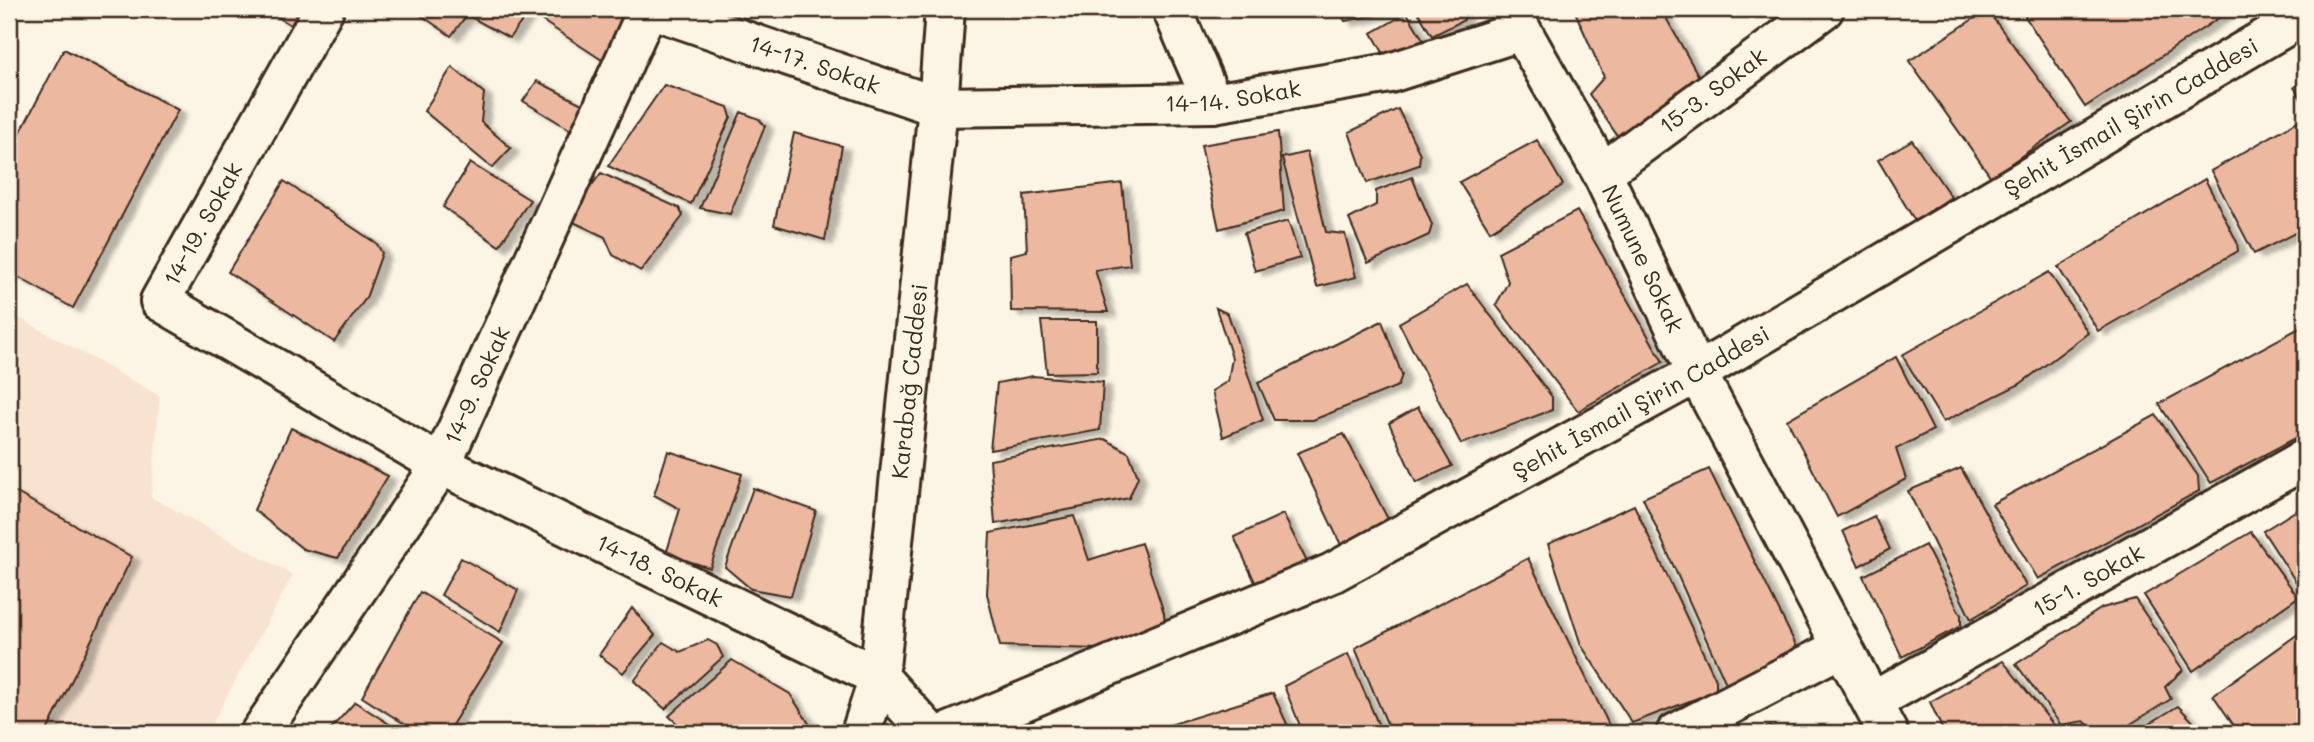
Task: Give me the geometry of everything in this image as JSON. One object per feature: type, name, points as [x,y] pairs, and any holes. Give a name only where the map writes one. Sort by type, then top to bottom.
[{"type":"street","name":"14-19. Sokak","points":[[324,9],[160,301],[441,465]]},
{"type":"street","name":"14-9. Sokak","points":[[260,733],[441,465],[650,9]]},
{"type":"street","name":"14-17. Sokak","points":[[650,9],[938,107]]},
{"type":"street","name":"Karabağ Caddesi","points":[[861,733],[879,677],[938,107],[945,9]]},
{"type":"street","points":[[1172,9],[1213,103]]},
{"type":"street","name":"15-3. Sokak","points":[[1602,173],[1824,9]]},
{"type":"street","name":"Şehit İsmail Şirin Caddesi","points":[[947,733],[1332,573],[1697,373],[2305,15]]},
{"type":"street","name":"14-14. Sokak","points":[[938,107],[1213,103],[1390,73],[1515,20]]},
{"type":"street","name":"Numune Sokak","points":[[1515,20],[1602,173],[1697,373],[1880,718]]},
{"type":"street","name":"15-1. Sokak","points":[[1880,718],[2305,459]]},
{"type":"street","name":"14-18. Sokak","points":[[441,465],[879,677]]},
{"type":"street","points":[[1676,733],[1842,647]]},
{"type":"street","points":[[879,677],[930,733]]},
{"type":"shaded area","points":[[9,312],[160,396],[151,497],[293,575],[207,733],[9,733]]},
{"type":"building","points":[[265,9],[303,9],[294,27]]},
{"type":"building","points":[[412,9],[515,9],[526,16],[509,38],[467,15],[451,36]]},
{"type":"building","points":[[537,9],[627,9],[608,64],[538,18]]},
{"type":"building","points":[[1339,9],[1396,9],[1345,21]]},
{"type":"building","points":[[1416,9],[1462,9],[1464,20],[1432,36]]},
{"type":"building","points":[[1583,9],[1661,9],[1702,82],[1619,138],[1589,94],[1604,77],[1576,14]]},
{"type":"building","points":[[2020,9],[2232,9],[2085,107]]},
{"type":"building","points":[[1987,10],[2071,122],[1991,177],[1909,61]]},
{"type":"building","points":[[1407,13],[1424,41],[1390,65],[1372,33]]},
{"type":"building","points":[[64,49],[178,110],[73,308],[9,272],[9,154]]},
{"type":"building","points":[[452,67],[484,93],[481,122],[511,148],[492,168],[424,111]]},
{"type":"building","points":[[2305,80],[2305,106],[2294,87]]},
{"type":"building","points":[[537,81],[584,105],[571,130],[523,101]]},
{"type":"building","points":[[664,85],[728,107],[731,117],[691,204],[608,166]]},
{"type":"building","points":[[1398,109],[1420,154],[1419,165],[1367,183],[1349,132]]},
{"type":"building","points":[[741,112],[759,119],[765,126],[730,214],[700,208]]},
{"type":"building","points":[[2303,118],[2305,228],[2254,254],[2211,171]]},
{"type":"building","points":[[1278,132],[1284,211],[1219,229],[1201,145]]},
{"type":"building","points":[[794,133],[842,146],[825,240],[774,225]]},
{"type":"building","points":[[1537,140],[1563,185],[1490,231],[1459,182]]},
{"type":"building","points":[[1912,140],[1951,197],[1915,221],[1878,160]]},
{"type":"building","points":[[1307,152],[1326,232],[1345,234],[1356,277],[1317,287],[1282,158]]},
{"type":"building","points":[[470,163],[530,200],[499,246],[443,207]]},
{"type":"building","points":[[601,173],[679,208],[683,216],[641,271],[613,255],[605,237],[567,219]]},
{"type":"building","points":[[1412,177],[1432,225],[1429,235],[1368,263],[1349,219],[1376,205],[1376,191]]},
{"type":"building","points":[[2205,179],[2237,242],[2238,251],[2098,331],[2058,267]]},
{"type":"building","points":[[284,181],[377,244],[382,253],[366,298],[334,342],[228,272]]},
{"type":"building","points":[[1122,183],[1130,265],[1095,270],[1108,312],[1011,311],[1010,255],[1027,251],[1024,195]]},
{"type":"building","points":[[1577,211],[1663,362],[1578,411],[1496,305],[1508,282],[1498,252]]},
{"type":"building","points":[[1288,221],[1300,258],[1255,271],[1244,233]]},
{"type":"building","points":[[2049,272],[2088,333],[2020,384],[1943,422],[1902,355]]},
{"type":"building","points":[[1467,284],[1552,397],[1552,410],[1461,444],[1399,323]]},
{"type":"building","points":[[1216,308],[1228,314],[1263,420],[1223,437],[1212,391],[1228,381],[1232,358]]},
{"type":"building","points":[[1041,321],[1097,321],[1097,372],[1047,373]]},
{"type":"building","points":[[1382,321],[1402,375],[1398,386],[1313,420],[1274,420],[1258,383]]},
{"type":"building","points":[[2305,325],[2305,433],[2211,483],[2159,404]]},
{"type":"building","points":[[1896,357],[1933,430],[1896,449],[1906,479],[1837,517],[1787,420]]},
{"type":"building","points":[[1033,376],[1103,382],[1100,430],[990,450],[997,383]]},
{"type":"building","points":[[1418,407],[1452,466],[1416,483],[1389,423]]},
{"type":"building","points":[[2156,415],[2198,476],[2199,491],[2038,579],[1992,504]]},
{"type":"building","points":[[291,428],[388,476],[338,558],[303,549],[254,510]]},
{"type":"building","points":[[1344,434],[1390,523],[1341,545],[1297,453]]},
{"type":"building","points":[[1105,439],[1129,453],[1138,477],[1129,498],[995,524],[990,460]]},
{"type":"building","points":[[668,451],[742,474],[710,568],[666,554],[680,509],[654,495]]},
{"type":"building","points":[[1961,468],[2026,586],[1971,619],[1908,491]]},
{"type":"building","points":[[1709,469],[1797,647],[1800,660],[1728,688],[1643,498]]},
{"type":"building","points":[[753,488],[816,511],[791,596],[751,589],[725,567]]},
{"type":"building","points":[[13,491],[132,557],[46,733],[9,733],[9,498]]},
{"type":"building","points":[[1634,505],[1716,680],[1716,691],[1632,723],[1581,645],[1548,544]]},
{"type":"building","points":[[2305,505],[2305,596],[2263,531]]},
{"type":"building","points":[[1283,514],[1308,564],[1261,595],[1234,537]]},
{"type":"building","points":[[1074,516],[1089,560],[1141,543],[1164,613],[1165,626],[1099,649],[1000,646],[987,594],[990,533]]},
{"type":"building","points":[[1874,516],[1890,549],[1859,566],[1843,531]]},
{"type":"building","points":[[2251,532],[2298,597],[2193,671],[2144,595]]},
{"type":"building","points":[[1925,545],[1961,615],[1961,626],[1902,657],[1863,576]]},
{"type":"building","points":[[461,558],[518,590],[500,632],[441,595]]},
{"type":"building","points":[[1528,558],[1609,725],[1607,733],[1391,733],[1355,648]]},
{"type":"building","points":[[420,592],[503,643],[447,733],[419,733],[362,697]]},
{"type":"building","points":[[2135,599],[2183,670],[2165,687],[2171,699],[2116,733],[2097,733],[2084,721],[2061,725],[2016,664],[2102,608]]},
{"type":"building","points":[[632,608],[655,635],[623,673],[599,655]]},
{"type":"building","points":[[2305,629],[2305,733],[2239,733],[2213,695]]},
{"type":"building","points":[[708,640],[717,645],[723,657],[665,709],[634,681],[663,642],[680,652]]},
{"type":"building","points":[[1348,654],[1382,733],[1303,733],[1284,686]]},
{"type":"building","points":[[732,660],[790,694],[815,733],[687,733],[669,716]]},
{"type":"building","points":[[2003,661],[2056,728],[2052,733],[1944,733],[1930,702]]},
{"type":"building","points":[[1273,693],[1291,733],[1170,733],[1166,726]]},
{"type":"building","points":[[355,702],[403,733],[327,733]]},
{"type":"building","points":[[2178,706],[2201,730],[2224,725],[2229,733],[2134,733]]},
{"type":"building","points":[[1769,726],[1784,733],[1757,733]]}]
